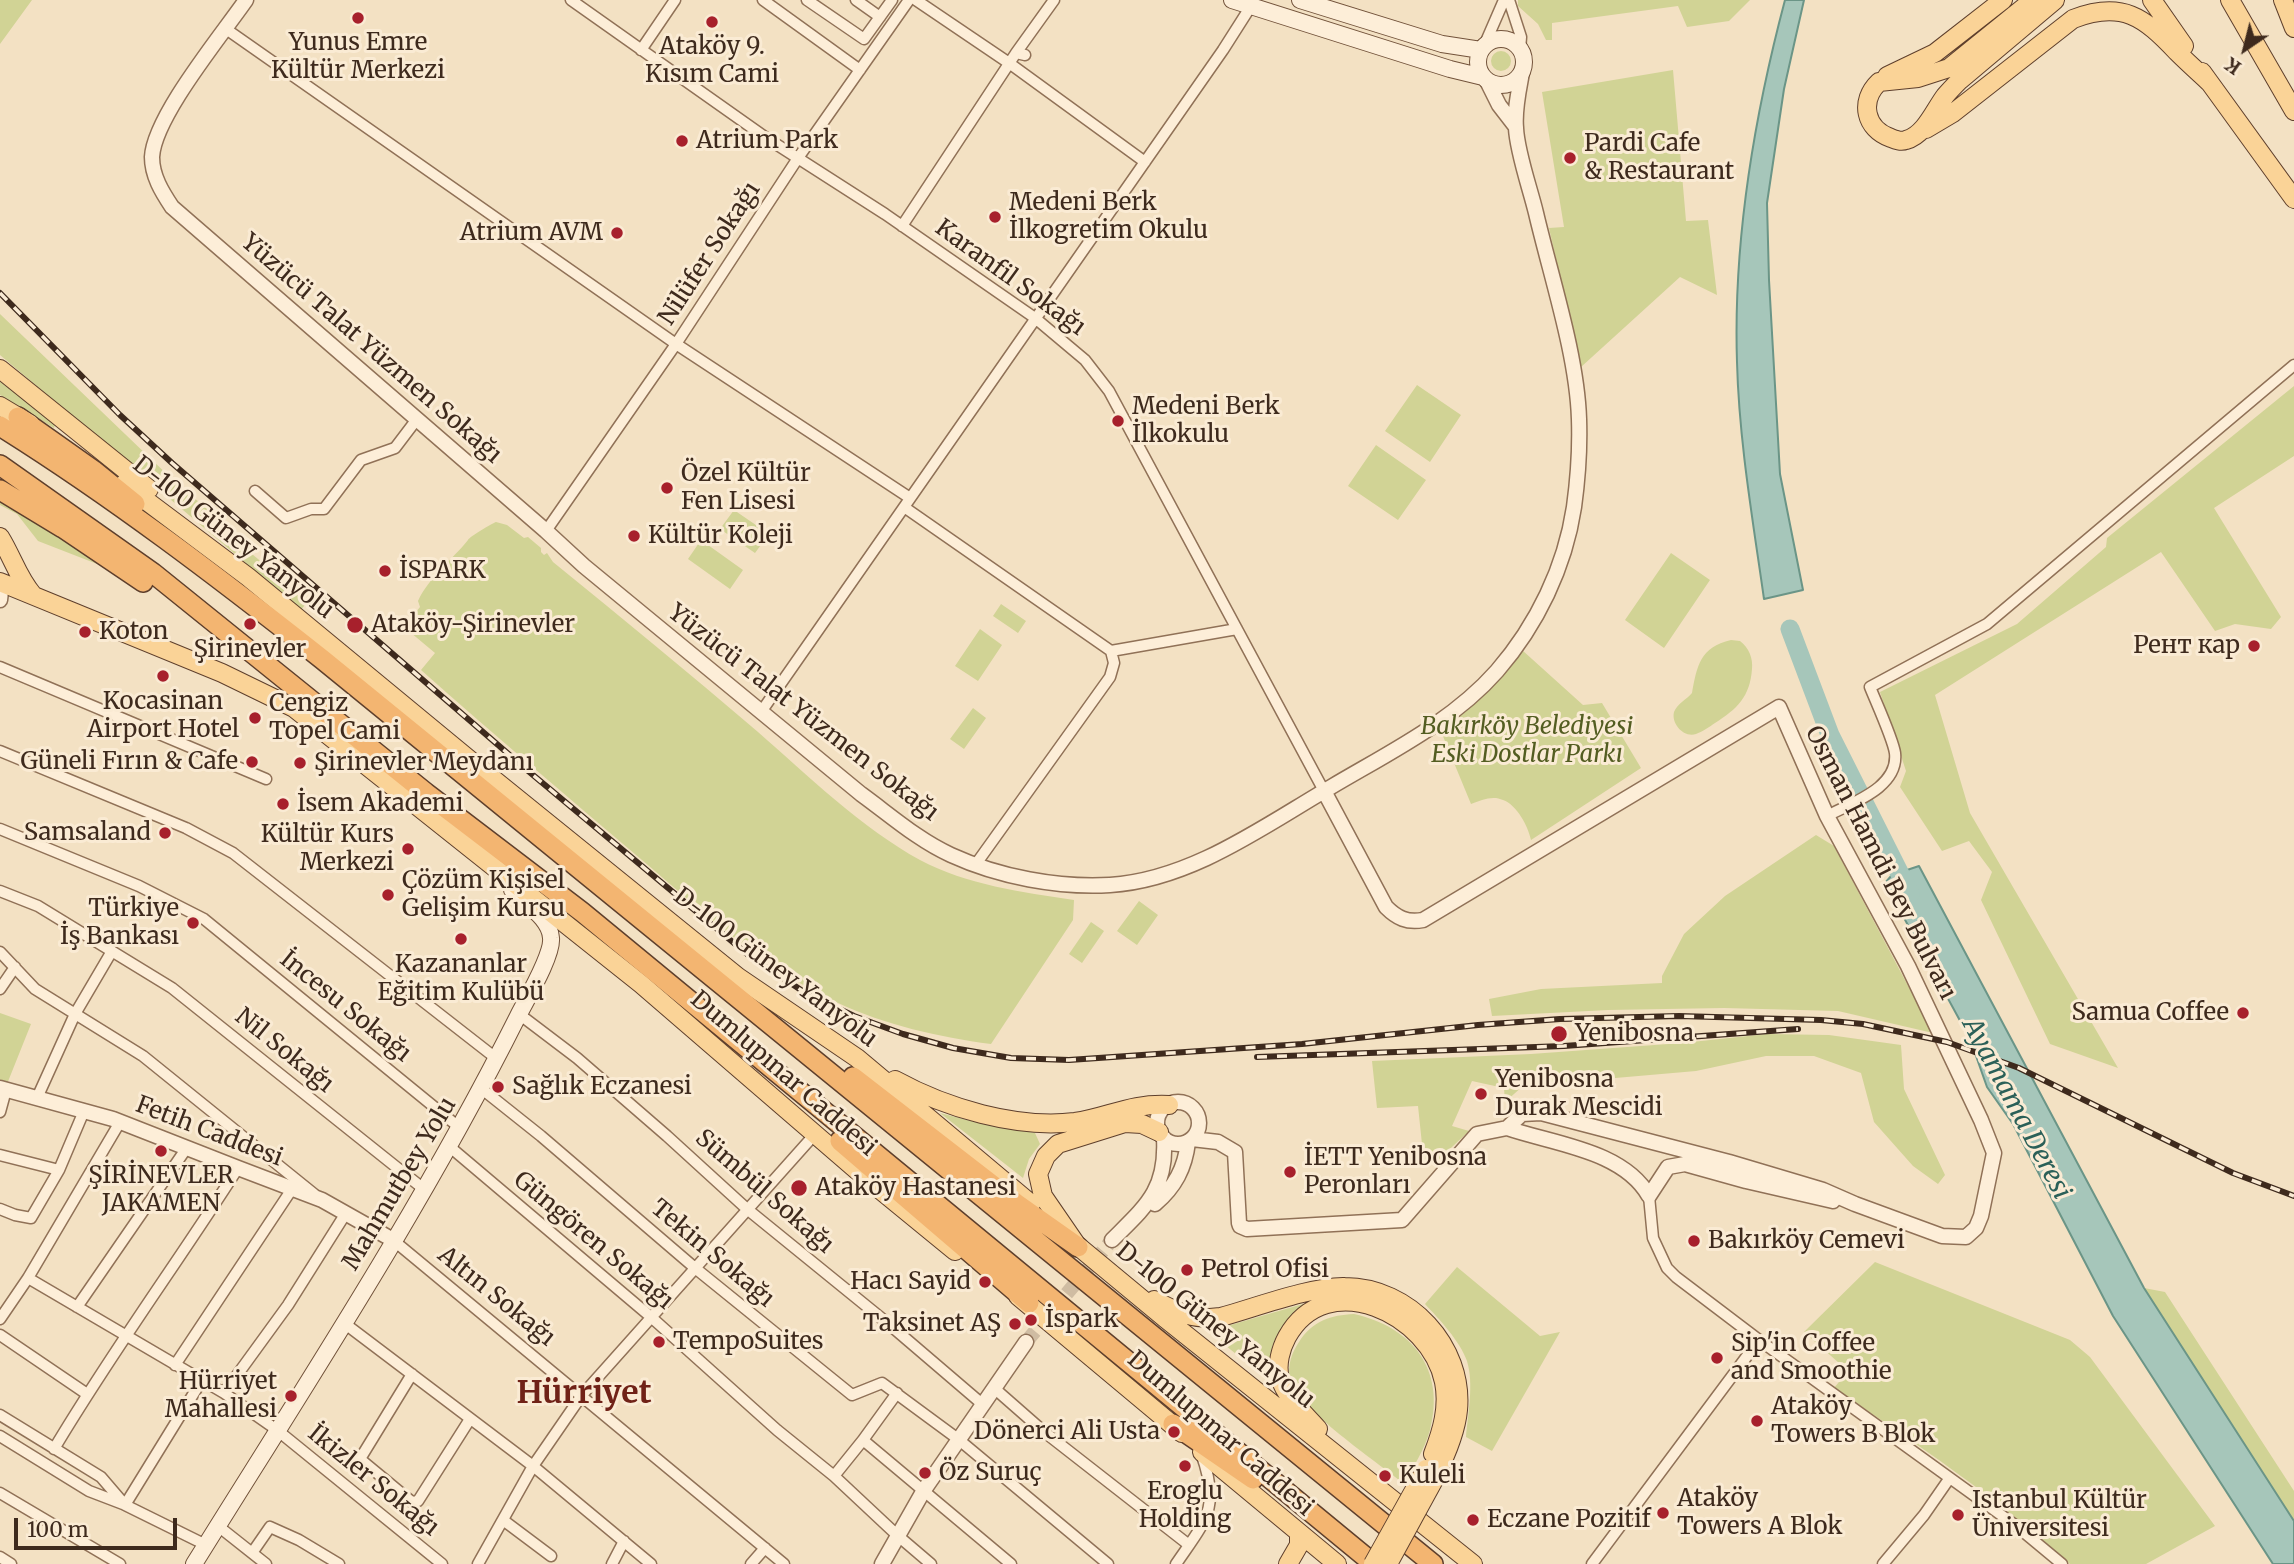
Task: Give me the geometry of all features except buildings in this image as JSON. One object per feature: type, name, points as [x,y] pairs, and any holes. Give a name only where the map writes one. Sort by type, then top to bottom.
[{"type":"highway","points":[[9,422],[93,470],[166,530],[197,562],[322,659],[1433,1564]]},
{"type":"highway","points":[[0,466],[113,544],[241,643],[426,793],[618,940],[728,1034],[1374,1564]]},
{"type":"highway","points":[[0,490],[63,528],[174,603],[241,643]]},
{"type":"highway","points":[[768,1023],[830,1059],[1017,1205],[1078,1247]]},
{"type":"highway","points":[[728,1034],[758,1066],[829,1131],[1028,1303]]},
{"type":"highway","points":[[1173,1424],[1233,1464],[1367,1564]]},
{"type":"main road","points":[[1232,0],[1494,84],[1509,84],[1516,80],[1523,67],[1520,50],[1503,39],[1492,41],[1482,48],[1442,44],[1300,0]]},
{"type":"main road","points":[[2004,0],[1936,53],[1891,73],[1879,82],[1869,95],[1867,114],[1880,133],[1897,141],[1914,137],[1952,113],[2073,19],[2089,11],[2108,9],[2133,12],[2165,38],[2209,82]]},
{"type":"main road","points":[[1914,137],[1988,46],[2034,0]]},
{"type":"main road","points":[[1879,82],[1932,75],[1949,68],[1988,46],[2055,0]]},
{"type":"main road","points":[[2152,0],[2294,199]]},
{"type":"main road","points":[[2230,0],[2294,111]]},
{"type":"main road","points":[[2283,0],[2294,28]]},
{"type":"main road","points":[[1482,48],[1478,64],[1485,79]]},
{"type":"main road","points":[[0,369],[150,490],[210,547]]},
{"type":"main road","name":"D-100 Güney Yanyolu","points":[[0,406],[9,422],[90,460],[210,547],[738,977],[857,1058],[1044,1215],[1078,1247],[1472,1564]]},
{"type":"main road","points":[[0,537],[33,595]]},
{"type":"main road","name":"Dumlupınar Caddesi","points":[[1,586],[33,595],[229,676],[294,708],[641,984],[923,1226],[1028,1303],[1337,1564]]},
{"type":"main road","name":"Mahmutbey Yolu","points":[[195,1564],[450,1147],[482,1089],[547,956],[552,939],[545,921],[455,835]]},
{"type":"main road","points":[[857,1058],[946,1104],[992,1117],[1075,1122],[1128,1107],[1169,1105]]},
{"type":"main road","points":[[1078,1247],[1043,1196],[1038,1174],[1046,1156],[1058,1144],[1125,1123],[1142,1124],[1161,1135]]},
{"type":"main road","points":[[1122,1283],[1180,1313],[1205,1319],[1317,1291],[1348,1294],[1372,1291],[1404,1304],[1436,1332],[1450,1357],[1457,1383],[1458,1409],[1451,1439],[1374,1564]]},
{"type":"main road","points":[[1348,1294],[1316,1309],[1298,1322],[1284,1342],[1279,1368],[1287,1393],[1351,1465]]},
{"type":"main road","points":[[1388,1564],[1431,1472]]},
{"type":"main road","points":[[1288,1564],[1299,1545],[1299,1534]]},
{"type":"street","name":"Yüzücü Talat Yüzmen Sokağı","points":[[246,0],[169,109],[156,136],[152,159],[158,184],[172,207],[584,566],[861,794],[908,829],[950,854],[993,871],[1066,884],[1112,885],[1158,876],[1203,859],[1433,727],[1471,698],[1499,670],[1524,636],[1546,596],[1563,556],[1575,497],[1579,461],[1579,416],[1572,363],[1516,127]]},
{"type":"street","name":"Karanfil Sokağı","points":[[571,0],[1035,318],[1085,360],[1109,391],[1324,791]]},
{"type":"street","points":[[641,50],[675,0]]},
{"type":"street","points":[[763,0],[860,70]]},
{"type":"street","points":[[807,0],[864,39],[892,0]]},
{"type":"street","points":[[856,0],[880,16]]},
{"type":"street","name":"Nilüfer Sokağı","points":[[546,531],[676,344],[798,158],[909,0]]},
{"type":"street","points":[[916,0],[1017,57],[1145,162]]},
{"type":"street","points":[[902,226],[1054,0]]},
{"type":"street","points":[[1482,48],[1507,0]]},
{"type":"street","points":[[1507,0],[1521,37],[1520,50]]},
{"type":"street","points":[[761,712],[1251,6]]},
{"type":"street","points":[[226,29],[907,502],[1111,651],[1114,663],[1110,677],[976,864]]},
{"type":"street","points":[[1516,127],[1523,67]]},
{"type":"street","points":[[1485,79],[1499,105],[1516,127]]},
{"type":"street","points":[[1831,813],[1878,788],[1893,770],[1895,753],[1870,687],[1987,624],[2294,365]]},
{"type":"street","points":[[256,491],[286,518],[311,509],[324,509],[361,460],[395,448],[417,419]]},
{"type":"street","points":[[1111,651],[1237,629]]},
{"type":"street","points":[[0,667],[266,779]]},
{"type":"street","name":"Osman Hamdi Bey Bulvarı","points":[[1324,791],[1386,907],[1402,919],[1413,922],[1423,920],[1779,707],[1908,966],[1994,1153],[1981,1216],[1976,1228],[1966,1237],[1942,1236],[1855,1204]]},
{"type":"street","points":[[0,751],[186,828],[233,853],[497,1059]]},
{"type":"street","name":"İncesu Sokağı","points":[[0,829],[139,886],[204,919],[460,1128]]},
{"type":"street","name":"Nil Sokağı","points":[[0,891],[38,906],[172,988],[425,1190]]},
{"type":"street","points":[[37,1098],[75,1014],[112,951]]},
{"type":"street","points":[[0,952],[35,989],[143,1056],[322,1200]]},
{"type":"street","points":[[0,989],[15,967]]},
{"type":"street","name":"Sümbül Sokağı","points":[[519,1014],[587,1067],[747,1209],[891,1326],[981,1404]]},
{"type":"street","points":[[0,1112],[3,1089]]},
{"type":"street","name":"Fetih Caddesi","points":[[3,1089],[120,1122],[322,1200],[393,1240]]},
{"type":"street","name":"Tekin Sokağı","points":[[482,1089],[695,1268],[852,1395],[882,1383],[958,1439],[1108,1564]]},
{"type":"street","points":[[1112,1240],[1139,1214],[1156,1192],[1163,1173],[1165,1156],[1157,1126],[1160,1113],[1169,1105],[1182,1103],[1195,1110],[1199,1122],[1196,1134],[1190,1140],[1186,1163],[1176,1182],[1158,1202],[1139,1214]]},
{"type":"street","points":[[0,1209],[15,1216],[31,1218],[59,1170],[84,1111]]},
{"type":"street","points":[[1507,1128],[1522,1114],[1541,1113],[1823,1190],[1855,1204]]},
{"type":"street","points":[[0,1319],[28,1278],[120,1122]]},
{"type":"street","points":[[1161,1135],[1174,1144],[1190,1140],[1218,1142],[1235,1152],[1239,1223],[1248,1229],[1390,1223],[1402,1220],[1478,1134],[1507,1128],[1609,1159],[1633,1175],[1649,1196],[1653,1238],[1667,1268],[1757,1343],[1947,1481],[2054,1564]]},
{"type":"street","points":[[478,1564],[533,1466],[582,1395],[815,1134]]},
{"type":"street","points":[[1649,1196],[1668,1167],[1671,1156],[1667,1146]]},
{"type":"street","name":"Güngören Sokağı","points":[[450,1147],[651,1317],[776,1430],[835,1476],[931,1564]]},
{"type":"street","points":[[77,1307],[186,1149]]},
{"type":"street","points":[[0,1155],[59,1170]]},
{"type":"street","points":[[1668,1167],[1685,1164],[1793,1193],[1855,1204]]},
{"type":"street","points":[[54,1449],[87,1394],[238,1168]]},
{"type":"street","points":[[176,1365],[292,1189]]},
{"type":"street","points":[[224,1393],[288,1305],[346,1213]]},
{"type":"street","name":"Altın Sokağı","points":[[393,1240],[784,1564]]},
{"type":"street","name":"İkizler Sokağı","points":[[28,1278],[224,1393],[277,1430],[442,1564]]},
{"type":"street","points":[[344,1323],[533,1466],[651,1564]]},
{"type":"street","points":[[0,1335],[87,1394]]},
{"type":"street","points":[[882,1564],[923,1490],[1026,1342]]},
{"type":"street","points":[[1592,1564],[1757,1343]]},
{"type":"street","points":[[412,1374],[360,1459],[412,1502],[418,1501],[470,1419]]},
{"type":"street","points":[[125,1505],[202,1380]]},
{"type":"street","points":[[994,1388],[1043,1431],[1189,1545]]},
{"type":"street","points":[[835,1476],[897,1394]]},
{"type":"street","points":[[0,1415],[101,1477],[125,1505]]},
{"type":"street","points":[[0,1436],[89,1491],[125,1505],[206,1545]]},
{"type":"street","points":[[863,1440],[1011,1564]]},
{"type":"street","points":[[1176,1564],[1208,1517],[1209,1476],[1200,1451]]},
{"type":"street","points":[[1883,1564],[1924,1515],[1947,1481]]},
{"type":"street","points":[[1947,1481],[2015,1525],[2062,1564]]},
{"type":"street","points":[[0,1493],[120,1564]]},
{"type":"street","points":[[503,1520],[551,1556]]},
{"type":"street","points":[[218,1526],[266,1564]]},
{"type":"street","points":[[253,1553],[270,1527],[340,1564]]},
{"type":"street","points":[[612,1564],[624,1541]]},
{"type":"street","points":[[751,1564],[765,1548]]},
{"type":"street","points":[[0,1557],[11,1564]]},
{"type":"green space","points":[[0,0],[32,0],[0,44]]},
{"type":"green space","points":[[1518,0],[1750,0],[1729,21],[1687,27],[1678,6],[1552,23],[1552,40],[1546,40],[1538,24],[1518,6]]},
{"type":"green space","points":[[1497,51],[1505,51],[1511,61],[1505,71],[1497,71],[1491,65],[1491,57]]},
{"type":"green space","points":[[1673,70],[1686,221],[1708,220],[1717,295],[1680,277],[1581,367],[1549,228],[1564,227],[1542,92]]},
{"type":"green space","points":[[0,314],[175,482],[224,523],[221,528],[308,601],[301,610],[0,355]]},
{"type":"green space","points":[[0,378],[55,424],[54,428],[0,395]]},
{"type":"green space","points":[[1417,385],[1461,415],[1430,462],[1385,431]]},
{"type":"green space","points":[[2294,386],[2294,456],[2214,508],[2281,617],[2271,629],[2235,624],[2215,631],[2161,552],[1935,695],[1970,813],[2118,1068],[2050,1044],[1981,900],[1992,872],[1969,841],[1942,851],[1900,787],[1906,771],[1880,692],[2017,624],[2106,547],[2107,538]]},
{"type":"green space","points":[[1376,445],[1426,480],[1398,520],[1348,486]]},
{"type":"green space","points":[[0,499],[110,569],[38,541],[17,514],[0,505]]},
{"type":"green space","points":[[734,510],[769,534],[755,553],[720,529]]},
{"type":"green space","points":[[496,522],[507,525],[524,538],[528,537],[541,548],[544,555],[547,553],[553,562],[836,800],[899,847],[938,869],[976,882],[1074,900],[1073,920],[991,1044],[932,1034],[874,1018],[838,1003],[785,974],[711,919],[421,670],[435,653],[404,627],[420,607],[418,601],[434,576],[469,538]]},
{"type":"green space","points":[[701,540],[743,570],[730,589],[688,559]]},
{"type":"green space","points":[[1671,553],[1710,580],[1664,648],[1625,620]]},
{"type":"green space","points":[[1001,604],[1026,621],[1018,633],[993,616]]},
{"type":"green space","points":[[980,629],[1002,645],[978,681],[955,666]]},
{"type":"green space","points":[[1731,640],[1740,641],[1751,657],[1751,679],[1745,695],[1730,713],[1698,733],[1687,734],[1674,721],[1675,709],[1692,693],[1698,666],[1706,653]]},
{"type":"green space","name":"Bakırköy Belediyesi Eski Dostlar Parkı","points":[[1522,650],[1583,705],[1602,703],[1641,768],[1531,840],[1521,817],[1508,803],[1491,798],[1471,804],[1440,729],[1484,693]]},
{"type":"green space","points":[[973,708],[986,718],[964,749],[950,739]]},
{"type":"green space","points":[[1816,835],[1834,846],[1933,1033],[1838,1011],[1724,1008],[1492,1016],[1489,999],[1541,989],[1662,983],[1662,976],[1684,934],[1725,896]]},
{"type":"green space","points":[[1139,901],[1158,915],[1137,945],[1117,931]]},
{"type":"green space","points":[[1091,922],[1104,931],[1082,963],[1069,954]]},
{"type":"green space","points":[[0,1013],[31,1024],[7,1084],[0,1082]]},
{"type":"green space","points":[[1767,1034],[1829,1035],[1901,1045],[1904,1089],[1945,1175],[1938,1184],[1913,1166],[1874,1122],[1861,1073],[1814,1056],[1766,1056],[1696,1071],[1523,1086],[1505,1102],[1504,1088],[1472,1081],[1452,1126],[1469,1131],[1436,1162],[1424,1163],[1418,1106],[1377,1108],[1372,1061],[1531,1054]]},
{"type":"green space","points":[[940,1113],[1035,1133],[1040,1144],[1029,1159],[1023,1178]]},
{"type":"green space","points":[[1875,1262],[2070,1340],[2090,1357],[2215,1526],[2146,1564],[2070,1564],[1985,1494],[1834,1388],[1848,1371],[1804,1332]]},
{"type":"green space","points":[[1457,1267],[1540,1336],[1560,1332],[1492,1451],[1466,1437],[1470,1389],[1467,1361],[1443,1323],[1425,1304]]},
{"type":"green space","points":[[2144,1288],[2165,1292],[2294,1491],[2294,1521]]},
{"type":"green space","points":[[1303,1304],[1276,1338],[1271,1354],[1271,1380],[1210,1333],[1209,1329]]},
{"type":"green space","points":[[1354,1314],[1375,1320],[1408,1340],[1420,1354],[1428,1370],[1433,1388],[1434,1408],[1430,1430],[1404,1484],[1322,1419],[1296,1391],[1290,1378],[1292,1355],[1310,1329],[1330,1318]]},
{"type":"water","points":[[1785,0],[1804,0],[1784,89],[1767,203],[1769,280],[1780,474],[1803,590],[1764,599],[1741,421],[1737,362],[1738,270],[1755,134]]},
{"type":"water","points":[[1919,866],[2144,1288],[2294,1521],[2294,1564],[2273,1564],[2113,1316],[2013,1124],[1987,1087],[1970,1039],[1885,883],[1892,875]]},
{"type":"waterway","name":"Ayamama Deresi","points":[[1790,629],[1830,735],[1910,894]]},
{"type":"tunnel","points":[[1026,1342],[1112,1240]]},
{"type":"railway","points":[[0,293],[120,415],[172,463],[527,770],[747,954],[804,992],[854,1016],[953,1048],[1011,1058],[1069,1060],[1302,1044],[1560,1019],[1679,1016],[1821,1020],[1863,1024],[1947,1042],[2019,1068],[2233,1173],[2294,1196]]},
{"type":"railway","points":[[1257,1057],[1564,1046],[1798,1029]]},
{"type":"place","name":"Yunus Emre Kültür Merkezi","points":[[358,18]]},
{"type":"place","name":"Ataköy 9. Kısım Cami","points":[[712,22]]},
{"type":"place","name":"Atrium Park","points":[[682,141]]},
{"type":"place","name":"Pardi Cafe & Restaurant","points":[[1570,158]]},
{"type":"place","name":"Medeni Berk İlkogretim Okulu","points":[[995,217]]},
{"type":"place","name":"Atrium AVM","points":[[617,233]]},
{"type":"place","name":"Medeni Berk İlkokulu","points":[[1118,421]]},
{"type":"place","name":"Özel Kültür Fen Lisesi","points":[[667,488]]},
{"type":"place","name":"Kültür Koleji","points":[[634,536]]},
{"type":"place","name":"İSPARK","points":[[385,571]]},
{"type":"place","name":"Şirinevler","points":[[250,624]]},
{"type":"place","name":"Ataköy-Şirinevler","points":[[355,625]]},
{"type":"place","name":"Koton","points":[[85,632]]},
{"type":"place","name":"Рент кар","points":[[2254,646]]},
{"type":"place","name":"Kocasinan Airport Hotel","points":[[163,676]]},
{"type":"place","name":"Cengiz Topel Cami","points":[[255,718]]},
{"type":"place","name":"Güneli Fırın & Cafe","points":[[252,762]]},
{"type":"place","name":"Şirinevler Meydanı","points":[[300,763]]},
{"type":"place","name":"İsem Akademi","points":[[283,804]]},
{"type":"place","name":"Samsaland","points":[[165,833]]},
{"type":"place","name":"Kültür Kurs Merkezi","points":[[408,849]]},
{"type":"place","name":"Çözüm Kişisel Gelişim Kursu","points":[[388,895]]},
{"type":"place","name":"Türkiye İş Bankası","points":[[193,923]]},
{"type":"place","name":"Kazananlar Eğitim Kulübü","points":[[461,939]]},
{"type":"place","name":"Samua Coffee","points":[[2243,1013]]},
{"type":"place","name":"Yenibosna","points":[[1559,1034]]},
{"type":"place","name":"Sağlık Eczanesi","points":[[498,1087]]},
{"type":"place","name":"Yenibosna Durak Mescidi","points":[[1481,1094]]},
{"type":"place","name":"ŞİRİNEVLER JAKAMEN","points":[[161,1151]]},
{"type":"place","name":"İETT Yenibosna Peronları","points":[[1290,1172]]},
{"type":"place","name":"Ataköy Hastanesi","points":[[799,1188]]},
{"type":"place","name":"Bakırköy Cemevi","points":[[1694,1241]]},
{"type":"place","name":"Petrol Ofisi","points":[[1187,1270]]},
{"type":"place","name":"Hacı Sayid","points":[[985,1282]]},
{"type":"place","name":"İspark","points":[[1031,1320]]},
{"type":"place","name":"Taksinet AŞ","points":[[1015,1324]]},
{"type":"place","name":"TempoSuites","points":[[659,1342]]},
{"type":"place","name":"Sip'in Coffee and Smoothie","points":[[1717,1358]]},
{"type":"place","name":"Hürriyet Mahallesi","points":[[291,1396]]},
{"type":"place","name":"Ataköy Towers B Blok","points":[[1757,1421]]},
{"type":"place","name":"Dönerci Ali Usta","points":[[1174,1432]]},
{"type":"place","name":"Eroglu Holding","points":[[1185,1466]]},
{"type":"place","name":"Öz Suruç","points":[[925,1473]]},
{"type":"place","name":"Kuleli","points":[[1385,1476]]},
{"type":"place","name":"Ataköy Towers A Blok","points":[[1663,1513]]},
{"type":"place","name":"Istanbul Kültür Üniversitesi","points":[[1958,1515]]},
{"type":"place","name":"Eczane Pozitif","points":[[1473,1520]]},
{"type":"district","name":"Hürriyet","points":[[584,1394]]}]
